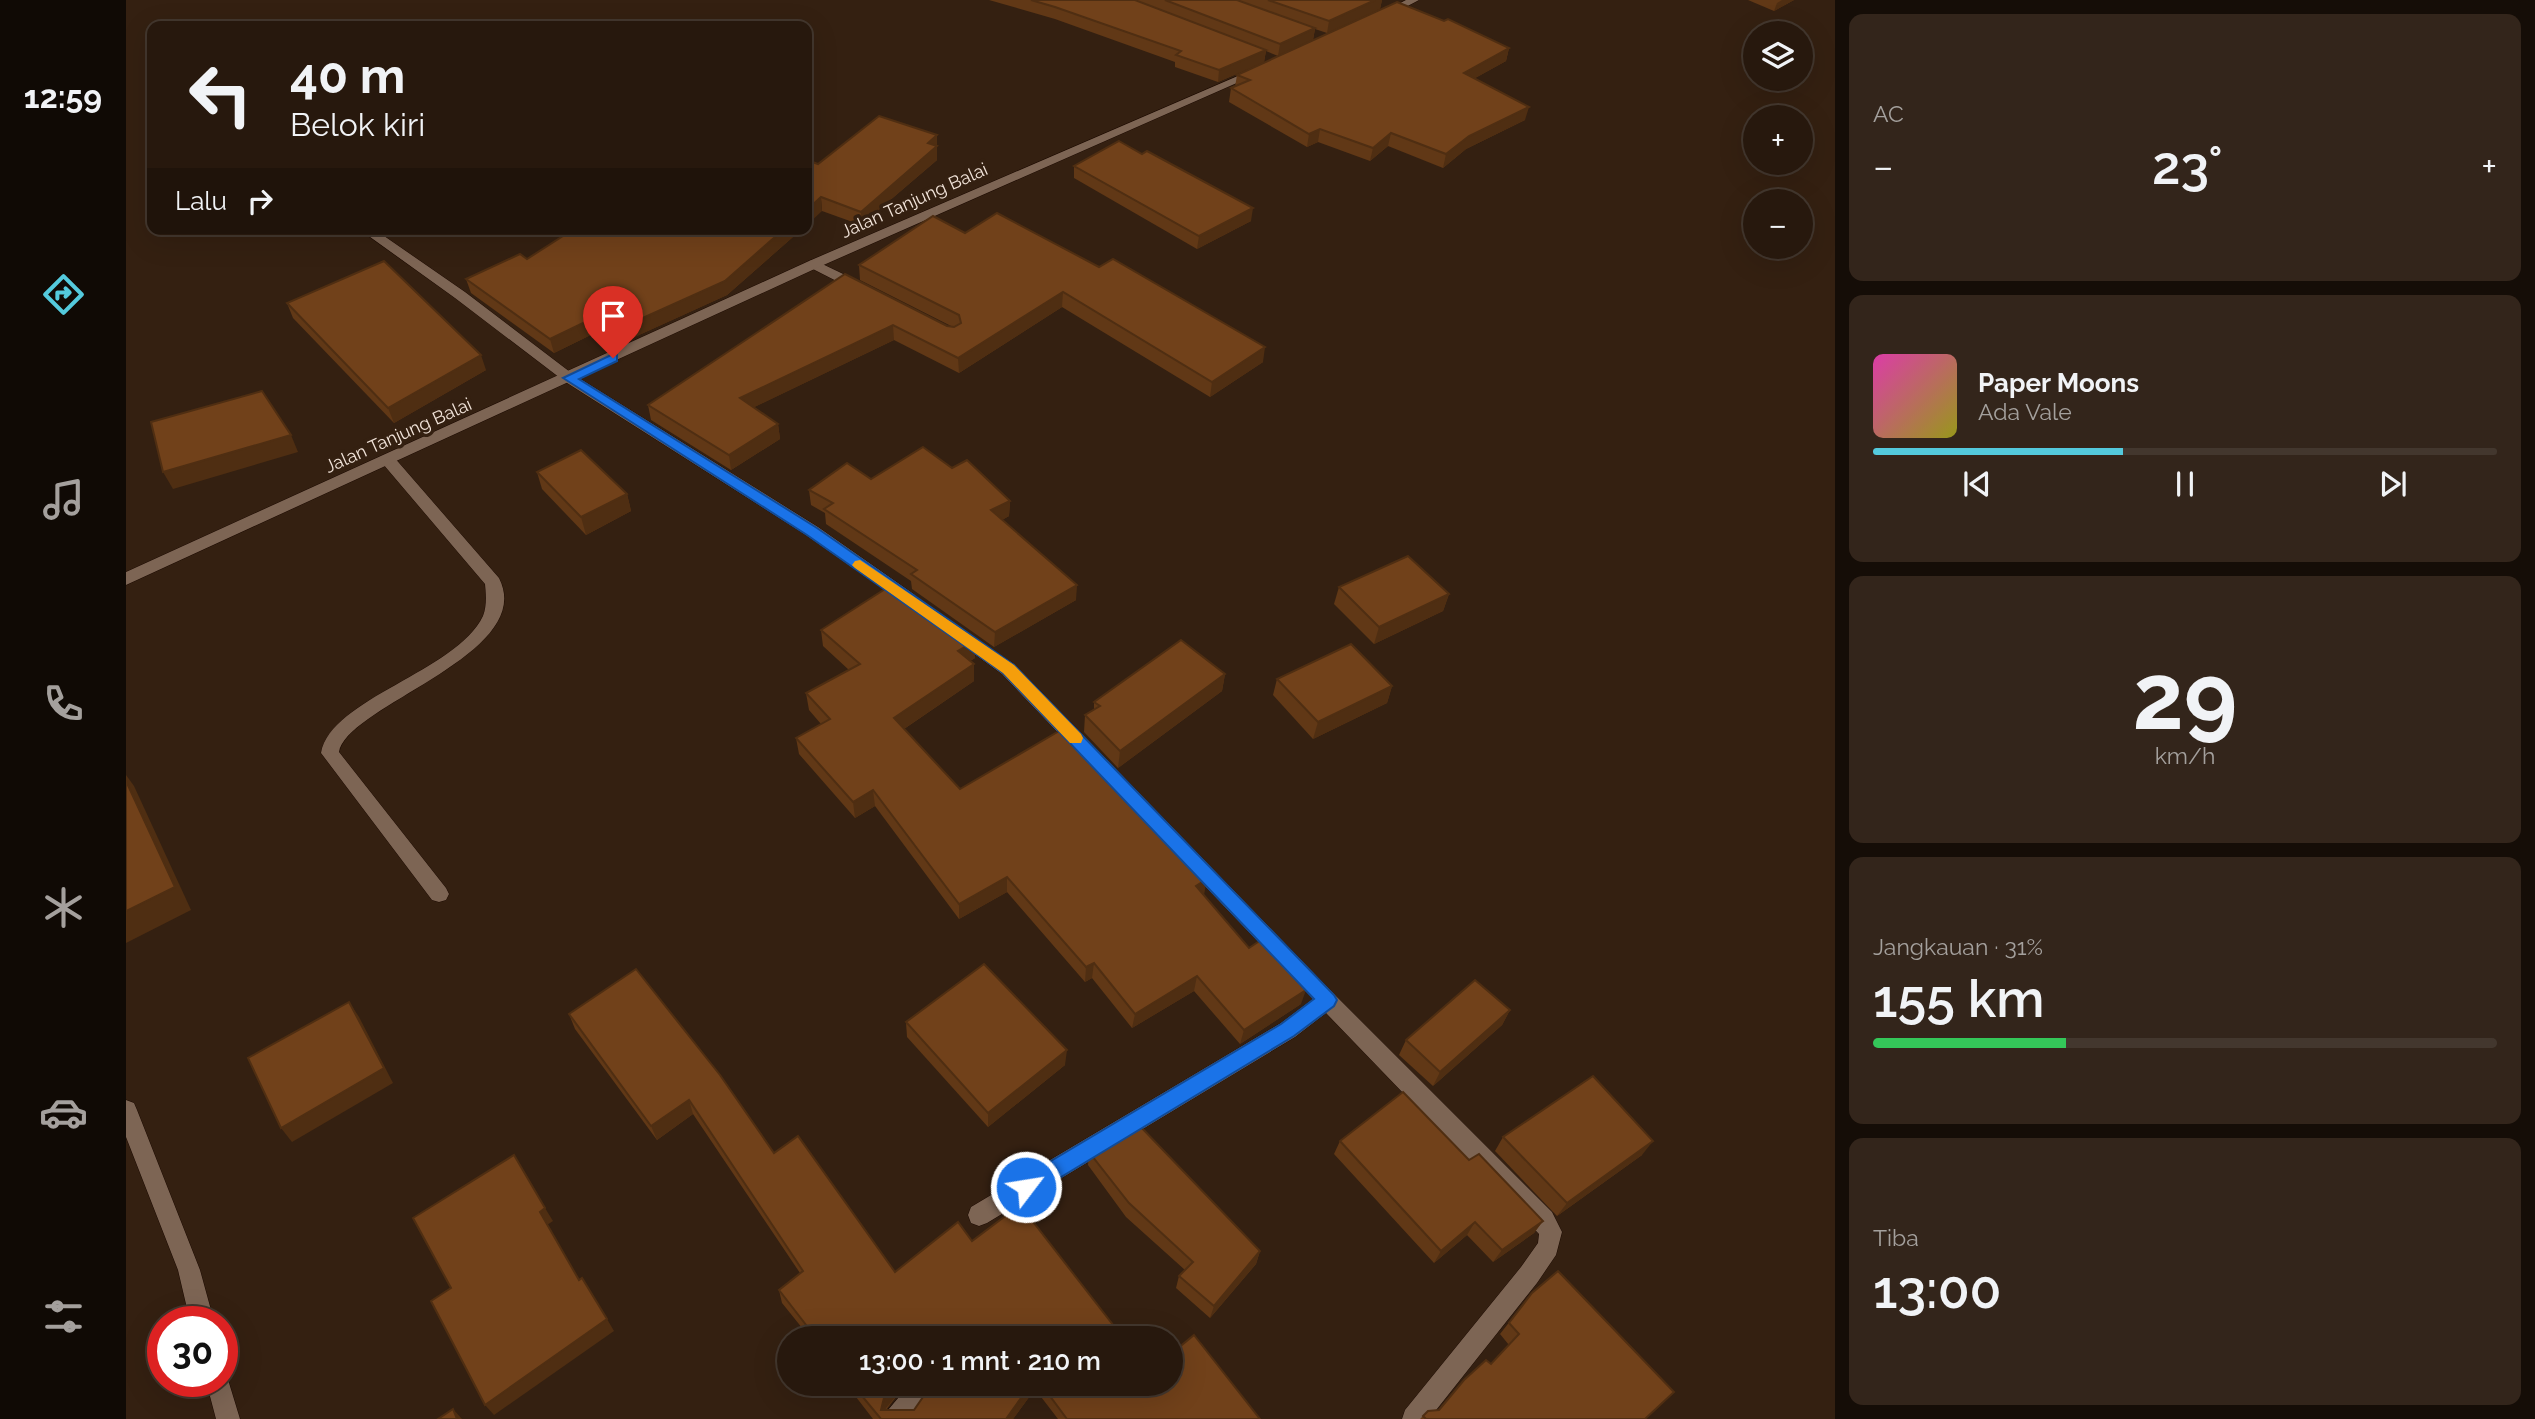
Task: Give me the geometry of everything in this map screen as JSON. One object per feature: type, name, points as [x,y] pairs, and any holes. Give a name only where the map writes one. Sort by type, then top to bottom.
[{"type":"street","points":[[1365,23],[1415,0]]},
{"type":"street","name":"Jalan Tanjung Balai","points":[[126,579],[814,264],[1267,67]]},
{"type":"street","points":[[374,235],[460,295],[569,378],[812,531],[921,608]]},
{"type":"street","points":[[814,264],[872,294]]},
{"type":"street","points":[[388,460],[493,582],[496,602],[488,622],[464,648],[346,725],[332,741],[330,753],[439,894]]},
{"type":"street","points":[[943,623],[1008,669],[1327,1000],[1544,1220],[1551,1232],[1548,1247],[1530,1275],[1414,1419]]},
{"type":"street","points":[[979,1215],[1288,1030],[1327,1000]]},
{"type":"street","points":[[126,1110],[189,1270],[198,1306]]},
{"type":"street","points":[[897,1419],[916,1396]]},
{"type":"street","points":[[222,1397],[228,1419]]},
{"type":"building","points":[[1031,0],[1135,0],[1266,50],[1219,70],[1176,55],[1181,51]]},
{"type":"building","points":[[1165,0],[1237,0],[1315,28],[1280,44]]},
{"type":"building","points":[[1268,0],[1375,0],[1329,21]]},
{"type":"building","points":[[1397,2],[1444,21],[1448,19],[1509,48],[1464,73],[1529,107],[1469,136],[1446,154],[1391,133],[1373,148],[1320,129],[1309,134],[1231,88],[1250,80],[1237,75]]},
{"type":"building","points":[[879,116],[937,135],[928,143],[937,146],[861,212],[821,197],[812,205],[812,162],[818,164]]},
{"type":"building","points":[[1119,141],[1142,154],[1147,151],[1253,208],[1199,236],[1074,166]]},
{"type":"building","points":[[997,213],[1099,267],[1113,259],[1265,347],[1212,382],[1063,292],[958,358],[893,325],[740,398],[778,424],[729,455],[648,405],[845,274],[947,326],[954,327],[961,323],[959,315],[859,265],[933,216],[965,233]]},
{"type":"building","points":[[565,235],[777,235],[725,281],[625,326],[606,312],[550,339],[466,279],[520,254],[527,259]]},
{"type":"building","points":[[384,261],[481,355],[388,408],[287,303]]},
{"type":"building","points":[[262,391],[291,435],[163,472],[151,422]]},
{"type":"building","points":[[923,447],[952,468],[967,460],[1010,501],[991,510],[1077,585],[995,632],[911,574],[917,570],[824,509],[833,503],[809,490],[847,463],[871,479]]},
{"type":"building","points":[[581,450],[627,494],[581,517],[537,472]]},
{"type":"building","points":[[1408,556],[1449,594],[1379,627],[1339,587]]},
{"type":"building","points":[[893,584],[975,641],[958,651],[974,664],[894,718],[960,789],[1066,727],[1207,879],[1196,886],[1249,948],[1261,940],[1306,990],[1244,1030],[1197,976],[1135,1014],[1094,963],[1086,967],[1007,877],[959,904],[873,790],[853,802],[796,738],[830,719],[806,693],[860,664],[821,630]]},
{"type":"building","points":[[1181,640],[1225,674],[1120,751],[1085,715],[1100,706],[1094,702]]},
{"type":"building","points":[[1351,644],[1392,686],[1318,722],[1277,679]]},
{"type":"building","points":[[126,781],[175,887],[126,911]]},
{"type":"building","points":[[984,964],[1067,1050],[988,1113],[906,1022]]},
{"type":"building","points":[[636,969],[720,1075],[774,1153],[798,1136],[895,1272],[958,1222],[972,1241],[1020,1205],[1114,1326],[807,1326],[779,1290],[803,1271],[689,1100],[651,1126],[569,1014]]},
{"type":"building","points":[[1475,980],[1510,1010],[1440,1072],[1406,1040]]},
{"type":"building","points":[[349,1002],[384,1068],[281,1128],[248,1058]]},
{"type":"building","points":[[1593,1076],[1653,1141],[1567,1203],[1503,1137]]},
{"type":"building","points":[[1403,1092],[1469,1160],[1479,1154],[1543,1221],[1502,1250],[1475,1222],[1441,1251],[1340,1141]]},
{"type":"building","points":[[1137,1123],[1260,1251],[1214,1306],[1179,1276],[1193,1262],[1129,1203],[1089,1152]]},
{"type":"building","points":[[514,1155],[545,1208],[540,1212],[579,1280],[582,1278],[607,1319],[485,1405],[431,1301],[451,1288],[413,1218]]},
{"type":"building","points":[[1558,1271],[1674,1392],[1645,1419],[1426,1419],[1423,1416],[1428,1411],[1439,1410],[1464,1380],[1486,1360],[1491,1364],[1519,1334],[1509,1323],[1532,1293]]},
{"type":"building","points":[[1194,1335],[1260,1419],[1067,1419],[1050,1396],[1183,1396],[1183,1344]]},
{"type":"building","points":[[862,1396],[886,1396],[881,1410],[914,1410],[924,1396],[1022,1396],[1006,1419],[881,1419]]},
{"type":"building","points":[[453,1409],[457,1419],[438,1419]]},
{"type":"slow traffic","points":[[860,565],[1008,669],[1075,738]]},
{"type":"route","points":[[613,358],[569,378],[812,531],[1008,669],[1327,1000],[1288,1030],[1026,1187]]}]
